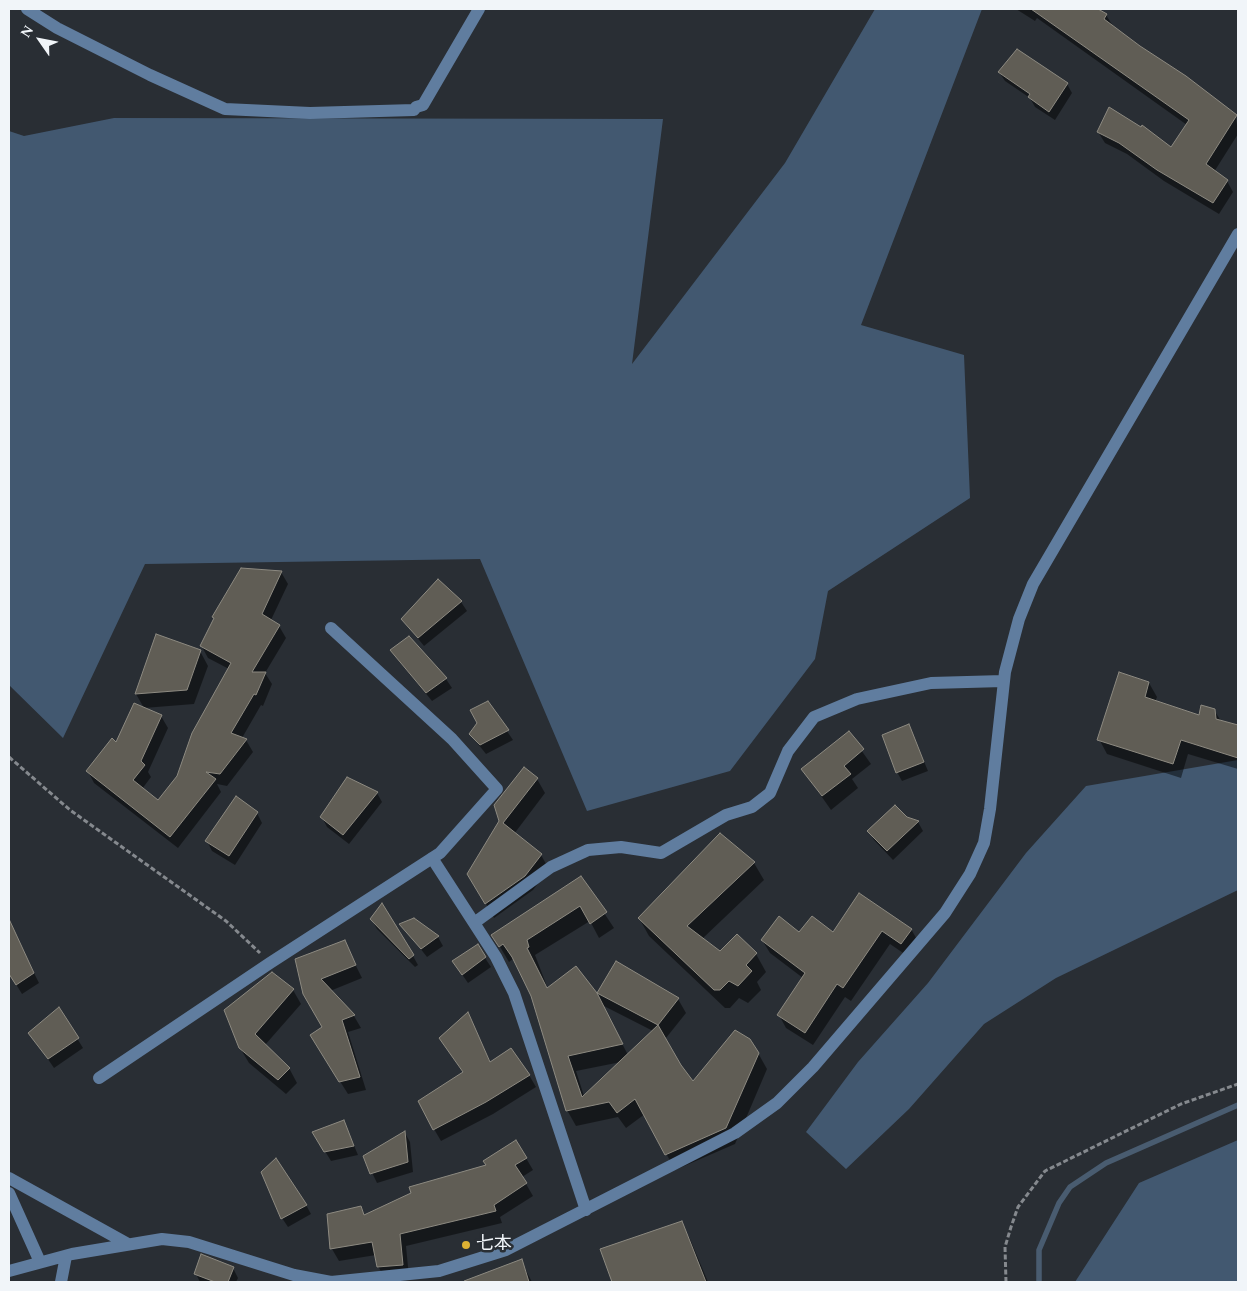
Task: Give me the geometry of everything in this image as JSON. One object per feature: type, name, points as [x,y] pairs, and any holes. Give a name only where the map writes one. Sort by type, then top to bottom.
[{"type":"street","points":[[27,9],[57,28],[150,75],[224,108],[310,112],[414,110],[416,107],[424,105],[479,9]]},
{"type":"street","points":[[9,1271],[66,1256],[162,1239],[189,1242],[294,1275],[331,1282],[440,1276],[506,1250],[586,1210],[735,1133],[777,1103],[813,1067],[945,913],[970,874],[984,843],[990,809],[1003,682],[1020,619],[1034,584],[1238,234]]},
{"type":"street","points":[[99,1078],[270,963],[440,853],[497,789],[452,739],[331,628]]},
{"type":"street","points":[[474,923],[551,867],[588,850],[621,847],[662,853],[726,815],[752,808],[770,793],[788,750],[814,718],[856,699],[931,683],[1003,682]]},
{"type":"street","points":[[432,858],[496,957],[514,993],[586,1210]]},
{"type":"street","points":[[9,1178],[128,1244]]},
{"type":"street","points":[[9,1193],[40,1262]]},
{"type":"street","points":[[61,1282],[66,1256]]},
{"type":"path","points":[[9,757],[70,810],[226,921],[270,963]]},
{"type":"path","points":[[1006,1282],[1005,1247],[1014,1220],[1028,1191],[1045,1171],[1181,1104],[1238,1084]]},
{"type":"shaded area","points":[[875,9],[982,9],[861,325],[964,355],[970,498],[828,591],[815,659],[730,771],[587,811],[480,559],[145,564],[63,738],[9,685],[9,131],[24,136],[114,118],[663,119],[632,364],[785,163]]},
{"type":"shaded area","points":[[1238,760],[1238,890],[1056,978],[984,1024],[909,1109],[846,1169],[806,1132],[858,1062],[928,983],[1026,853],[1086,786]]},
{"type":"shaded area","points":[[1238,1140],[1238,1282],[1075,1282],[1139,1183]]},
{"type":"building","points":[[1031,9],[1098,9],[1107,14],[1104,19],[1140,46],[1186,76],[1237,115],[1206,164],[1228,180],[1213,203],[1157,170],[1119,143],[1097,132],[1109,107],[1141,127],[1142,125],[1171,147],[1189,120]]},
{"type":"building","points":[[1017,49],[1068,83],[1049,112],[1028,97],[1030,94],[998,72]]},
{"type":"building","points":[[241,568],[282,571],[262,614],[280,625],[252,672],[266,672],[256,695],[254,694],[231,733],[247,739],[220,774],[206,772],[216,779],[170,837],[86,771],[112,738],[116,742],[134,703],[162,715],[141,761],[145,765],[133,780],[158,800],[177,776],[192,733],[231,663],[200,646],[214,618],[212,617]]},
{"type":"building","points":[[438,579],[462,601],[418,638],[401,619]]},
{"type":"building","points":[[156,634],[201,650],[187,690],[135,694]]},
{"type":"building","points":[[409,636],[447,678],[426,693],[390,650]]},
{"type":"building","points":[[1119,672],[1149,682],[1145,697],[1199,715],[1201,705],[1215,709],[1216,719],[1238,725],[1238,758],[1181,740],[1173,764],[1097,740]]},
{"type":"building","points":[[488,701],[509,730],[480,745],[469,734],[477,723],[470,710]]},
{"type":"building","points":[[909,724],[924,762],[896,773],[882,735]]},
{"type":"building","points":[[849,731],[864,749],[844,766],[851,774],[822,796],[801,769]]},
{"type":"building","points":[[524,767],[538,778],[503,823],[542,854],[525,876],[485,904],[467,874],[499,821],[494,805]]},
{"type":"building","points":[[347,777],[378,792],[343,835],[320,817]]},
{"type":"building","points":[[236,796],[258,812],[229,856],[205,841]]},
{"type":"building","points":[[895,805],[907,817],[919,821],[887,851],[867,831]]},
{"type":"building","points":[[720,833],[755,862],[687,926],[720,951],[737,934],[757,953],[746,965],[752,971],[738,986],[729,981],[720,990],[714,990],[638,918]]},
{"type":"building","points":[[581,876],[607,912],[590,924],[580,906],[527,940],[529,947],[527,948],[547,988],[576,966],[597,993],[623,1044],[568,1056],[582,1097],[658,1025],[681,1065],[693,1081],[735,1030],[750,1039],[759,1053],[726,1128],[665,1155],[635,1099],[617,1113],[609,1102],[566,1111],[531,996],[512,957],[503,944],[499,947],[491,935]]},
{"type":"building","points":[[859,893],[912,929],[901,944],[882,931],[843,988],[837,984],[805,1033],[777,1015],[805,973],[761,940],[779,916],[799,932],[812,916],[833,932]]},
{"type":"building","points":[[382,903],[414,955],[409,959],[370,919]]},
{"type":"building","points":[[414,918],[439,936],[421,949],[399,924]]},
{"type":"building","points":[[9,919],[34,973],[16,985],[9,974]]},
{"type":"building","points":[[345,940],[356,965],[321,979],[355,1015],[342,1020],[360,1077],[339,1082],[310,1035],[322,1027],[303,994],[295,959]]},
{"type":"building","points":[[478,944],[486,957],[462,975],[452,961]]},
{"type":"building","points":[[616,961],[679,998],[658,1025],[597,993]]},
{"type":"building","points":[[272,972],[294,989],[255,1034],[290,1068],[278,1080],[239,1048],[224,1010]]},
{"type":"building","points":[[59,1007],[79,1038],[48,1059],[28,1033]]},
{"type":"building","points":[[468,1012],[490,1062],[511,1048],[530,1075],[486,1102],[433,1130],[418,1101],[463,1072],[439,1038]]},
{"type":"building","points":[[344,1120],[354,1146],[324,1152],[312,1132]]},
{"type":"building","points":[[405,1131],[408,1162],[370,1174],[363,1156]]},
{"type":"building","points":[[516,1140],[527,1158],[515,1165],[527,1183],[494,1205],[496,1211],[400,1234],[403,1265],[377,1267],[372,1242],[330,1249],[327,1214],[361,1206],[364,1215],[411,1193],[409,1187],[486,1165],[483,1161]]},
{"type":"building","points":[[276,1158],[307,1205],[281,1219],[261,1172]]},
{"type":"building","points":[[682,1221],[706,1282],[612,1282],[600,1249]]},
{"type":"building","points":[[201,1254],[234,1267],[228,1282],[215,1282],[194,1274]]},
{"type":"building","points":[[522,1259],[529,1282],[464,1282],[464,1281]]},
{"type":"waterway","points":[[1039,1282],[1039,1250],[1059,1203],[1070,1187],[1106,1163],[1238,1105]]},
{"type":"place","name":"七本","points":[[466,1245]]}]
